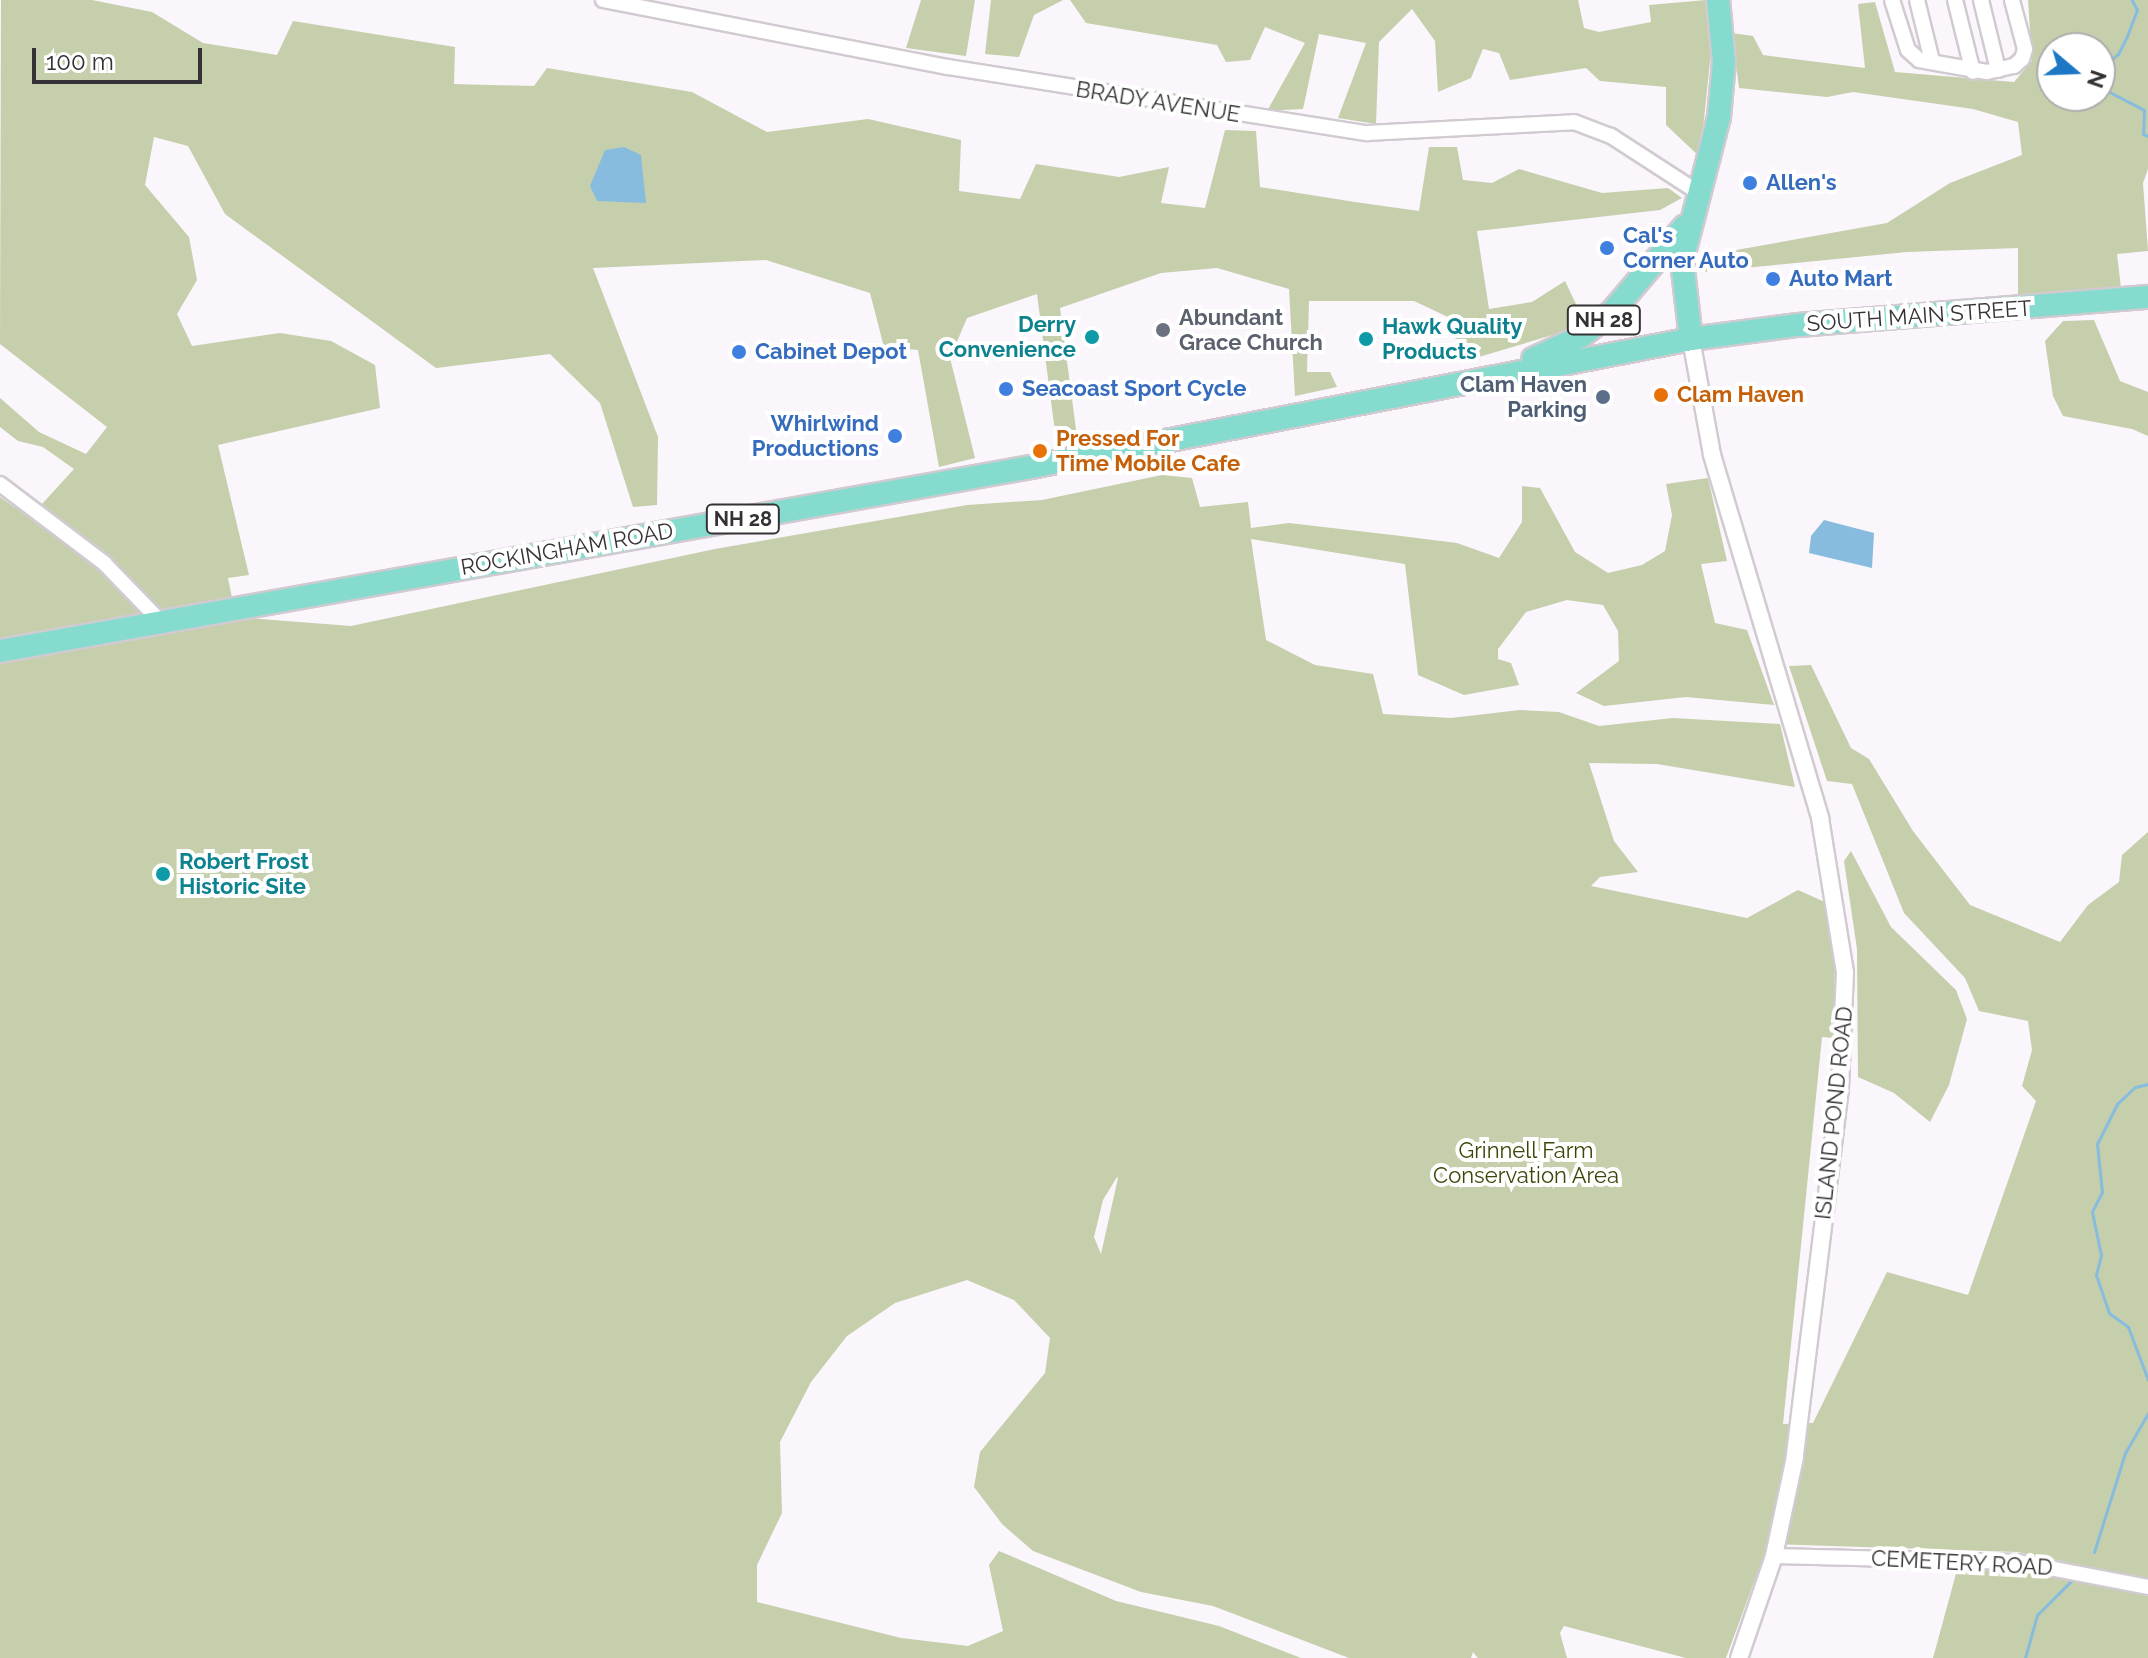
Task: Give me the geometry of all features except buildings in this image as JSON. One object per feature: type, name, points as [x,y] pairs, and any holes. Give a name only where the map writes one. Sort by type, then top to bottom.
[{"type":"main road","name":"NH 28","points":[[1691,339],[1681,276],[1691,219],[1724,81],[1718,0]]},
{"type":"main road","name":"NH 28","points":[[1485,378],[1561,347],[1596,326],[1634,292],[1691,219]]},
{"type":"main road","name":"SOUTH MAIN STREET","points":[[1691,339],[1798,325],[2148,297]]},
{"type":"main road","name":"ROCKINGHAM ROAD","points":[[0,651],[1036,466],[1691,339]]},
{"type":"street","name":"BRADY AVENUE","points":[[603,0],[948,67],[1367,133],[1574,122],[1611,136],[1699,193]]},
{"type":"street","points":[[1892,0],[1908,50],[1919,60],[1973,72],[2014,66],[2025,49],[2012,0]]},
{"type":"street","points":[[1917,0],[1932,61]]},
{"type":"street","points":[[1955,0],[1973,72]]},
{"type":"street","points":[[1981,0],[1998,70]]},
{"type":"street","name":"ISLAND POND ROAD","points":[[1691,339],[1716,470],[1820,818],[1844,953],[1845,1020],[1838,1104],[1797,1439],[1774,1556],[1739,1658]]},
{"type":"street","points":[[0,484],[104,563],[161,622]]},
{"type":"street","name":"CEMETERY ROAD","points":[[1774,1556],[2018,1562],[2148,1587]]},
{"type":"green space","name":"Grinnell Farm Conservation Area","points":[[1,0],[92,0],[152,12],[203,43],[277,55],[293,21],[455,47],[454,84],[534,86],[547,68],[692,92],[767,132],[868,119],[961,140],[959,191],[1020,199],[1036,164],[1119,177],[1169,167],[1161,203],[1205,208],[1225,130],[1256,131],[1260,187],[1419,211],[1429,147],[1457,147],[1463,180],[1492,183],[1519,169],[1602,193],[1668,188],[1682,198],[1660,210],[1477,231],[1489,309],[1532,302],[1565,281],[1586,325],[1462,362],[1450,318],[1414,301],[1309,301],[1307,372],[1330,372],[1337,387],[1295,396],[1289,289],[1217,268],[1161,273],[1060,308],[1077,437],[1057,447],[1037,294],[967,318],[950,358],[975,458],[939,467],[918,350],[884,347],[870,293],[766,260],[593,268],[658,437],[657,505],[633,507],[600,403],[550,354],[436,368],[225,214],[188,146],[154,137],[145,185],[189,237],[197,280],[177,314],[192,346],[280,333],[331,341],[375,365],[380,408],[218,445],[249,575],[228,578],[236,617],[351,626],[715,549],[967,505],[1042,500],[1162,475],[1192,478],[1200,507],[1248,502],[1251,528],[1289,523],[1401,536],[1457,543],[1499,558],[1522,522],[1522,486],[1540,488],[1575,552],[1608,573],[1642,565],[1665,551],[1672,515],[1666,484],[1708,478],[1727,561],[1701,564],[1715,623],[1747,630],[1774,705],[1686,697],[1604,706],[1576,693],[1619,661],[1618,631],[1603,605],[1567,600],[1526,612],[1498,649],[1498,659],[1511,663],[1519,685],[1464,695],[1418,675],[1405,564],[1251,539],[1266,640],[1315,665],[1373,674],[1383,714],[1451,718],[1520,710],[1559,712],[1599,726],[1673,718],[1780,724],[1795,787],[1657,764],[1589,763],[1614,841],[1638,872],[1600,877],[1591,886],[1747,918],[1798,890],[1827,903],[1835,965],[1833,1038],[1822,1037],[1783,1424],[1813,1423],[1887,1272],[1968,1295],[2036,1101],[2022,1086],[2032,1050],[2028,1021],[1979,1011],[1965,978],[1904,913],[1852,784],[1827,781],[1789,666],[1811,665],[1851,748],[1869,759],[1913,831],[1970,905],[2060,942],[2088,905],[2119,882],[2122,855],[2148,832],[2148,1579],[2017,1552],[1768,1544],[1726,1658],[1686,1658],[1564,1626],[1560,1633],[1567,1658],[1478,1658],[1473,1652],[1471,1658],[1349,1658],[1213,1606],[1141,1592],[1033,1551],[1002,1524],[974,1487],[980,1452],[1045,1373],[1050,1338],[1014,1300],[967,1280],[895,1303],[847,1336],[811,1382],[780,1442],[782,1513],[757,1565],[757,1602],[901,1638],[968,1646],[1003,1631],[989,1565],[999,1551],[1116,1601],[1219,1626],[1301,1658],[0,1658],[0,497],[30,518],[46,508],[42,504],[74,469],[43,447],[18,441],[0,427],[0,398],[39,432],[86,454],[107,427],[0,344]],"holes":[[[1118,1178],[1101,1254],[1094,1237],[1103,1200]]]},
{"type":"green space","points":[[921,0],[975,0],[966,56],[906,48]]},
{"type":"green space","points":[[991,0],[1063,0],[1034,15],[1019,57],[985,54]]},
{"type":"green space","points":[[1070,0],[1578,0],[1584,28],[1599,32],[1651,22],[1649,5],[1706,0],[1711,52],[1700,157],[1666,125],[1666,87],[1600,81],[1586,68],[1510,80],[1499,53],[1483,49],[1471,78],[1438,92],[1435,41],[1412,9],[1379,42],[1376,124],[1338,118],[1366,43],[1319,34],[1303,109],[1267,111],[1305,43],[1265,27],[1250,60],[1226,62],[1217,45],[1086,23]]},
{"type":"green space","points":[[2028,0],[2148,0],[2148,169],[2143,183],[2148,251],[2117,254],[2121,288],[2018,296],[2018,248],[1907,252],[1704,272],[1714,254],[1887,223],[1950,183],[2022,155],[2018,122],[1973,109],[1853,92],[1827,97],[1739,88],[1732,33],[1753,36],[1763,55],[1865,68],[1858,4],[1875,2],[1895,72],[2014,82],[2032,61]]},
{"type":"green space","points":[[2094,320],[2120,381],[2148,392],[2148,436],[2132,429],[2063,416],[2053,396],[2045,341],[2063,321]]},
{"type":"green space","points":[[1851,851],[1891,927],[1956,990],[1967,1019],[1949,1085],[1930,1122],[1894,1093],[1858,1077],[1857,949],[1844,861]]},
{"type":"green space","points":[[2013,1567],[2148,1596],[2148,1658],[1933,1658],[1957,1570]]},
{"type":"water","points":[[624,147],[641,155],[646,203],[597,201],[590,186],[605,150]]},
{"type":"water","points":[[1824,520],[1874,533],[1872,568],[1809,553],[1811,536]]},
{"type":"waterway","points":[[2116,56],[2137,10],[2132,0]]},
{"type":"waterway","points":[[2116,95],[2144,110],[2143,134],[2148,136]]},
{"type":"waterway","points":[[2148,1084],[2135,1087],[2117,1104],[2097,1144],[2102,1192],[2092,1212],[2101,1255],[2096,1275],[2109,1313],[2128,1327],[2148,1380]]},
{"type":"waterway","points":[[2094,1552],[2125,1453],[2148,1413]]},
{"type":"waterway","points":[[2025,1658],[2037,1615],[2072,1580]]},
{"type":"place","name":"Allen's","points":[[1750,183]]},
{"type":"place","name":"Cal's Corner Auto","points":[[1607,248]]},
{"type":"place","name":"Auto Mart","points":[[1773,279]]},
{"type":"place","name":"Abundant Grace Church","points":[[1163,330]]},
{"type":"place","name":"Derry Convenience","points":[[1092,337]]},
{"type":"place","name":"Hawk Quality Products","points":[[1366,339]]},
{"type":"place","name":"Cabinet Depot","points":[[739,352]]},
{"type":"place","name":"Seacoast Sport Cycle","points":[[1006,389]]},
{"type":"place","name":"Clam Haven","points":[[1661,395]]},
{"type":"place","name":"Clam Haven Parking","points":[[1603,397]]},
{"type":"place","name":"Whirlwind Productions","points":[[895,436]]},
{"type":"place","name":"Pressed For Time Mobile Cafe","points":[[1040,451]]},
{"type":"place","name":"Robert Frost Historic Site","points":[[163,874]]}]
